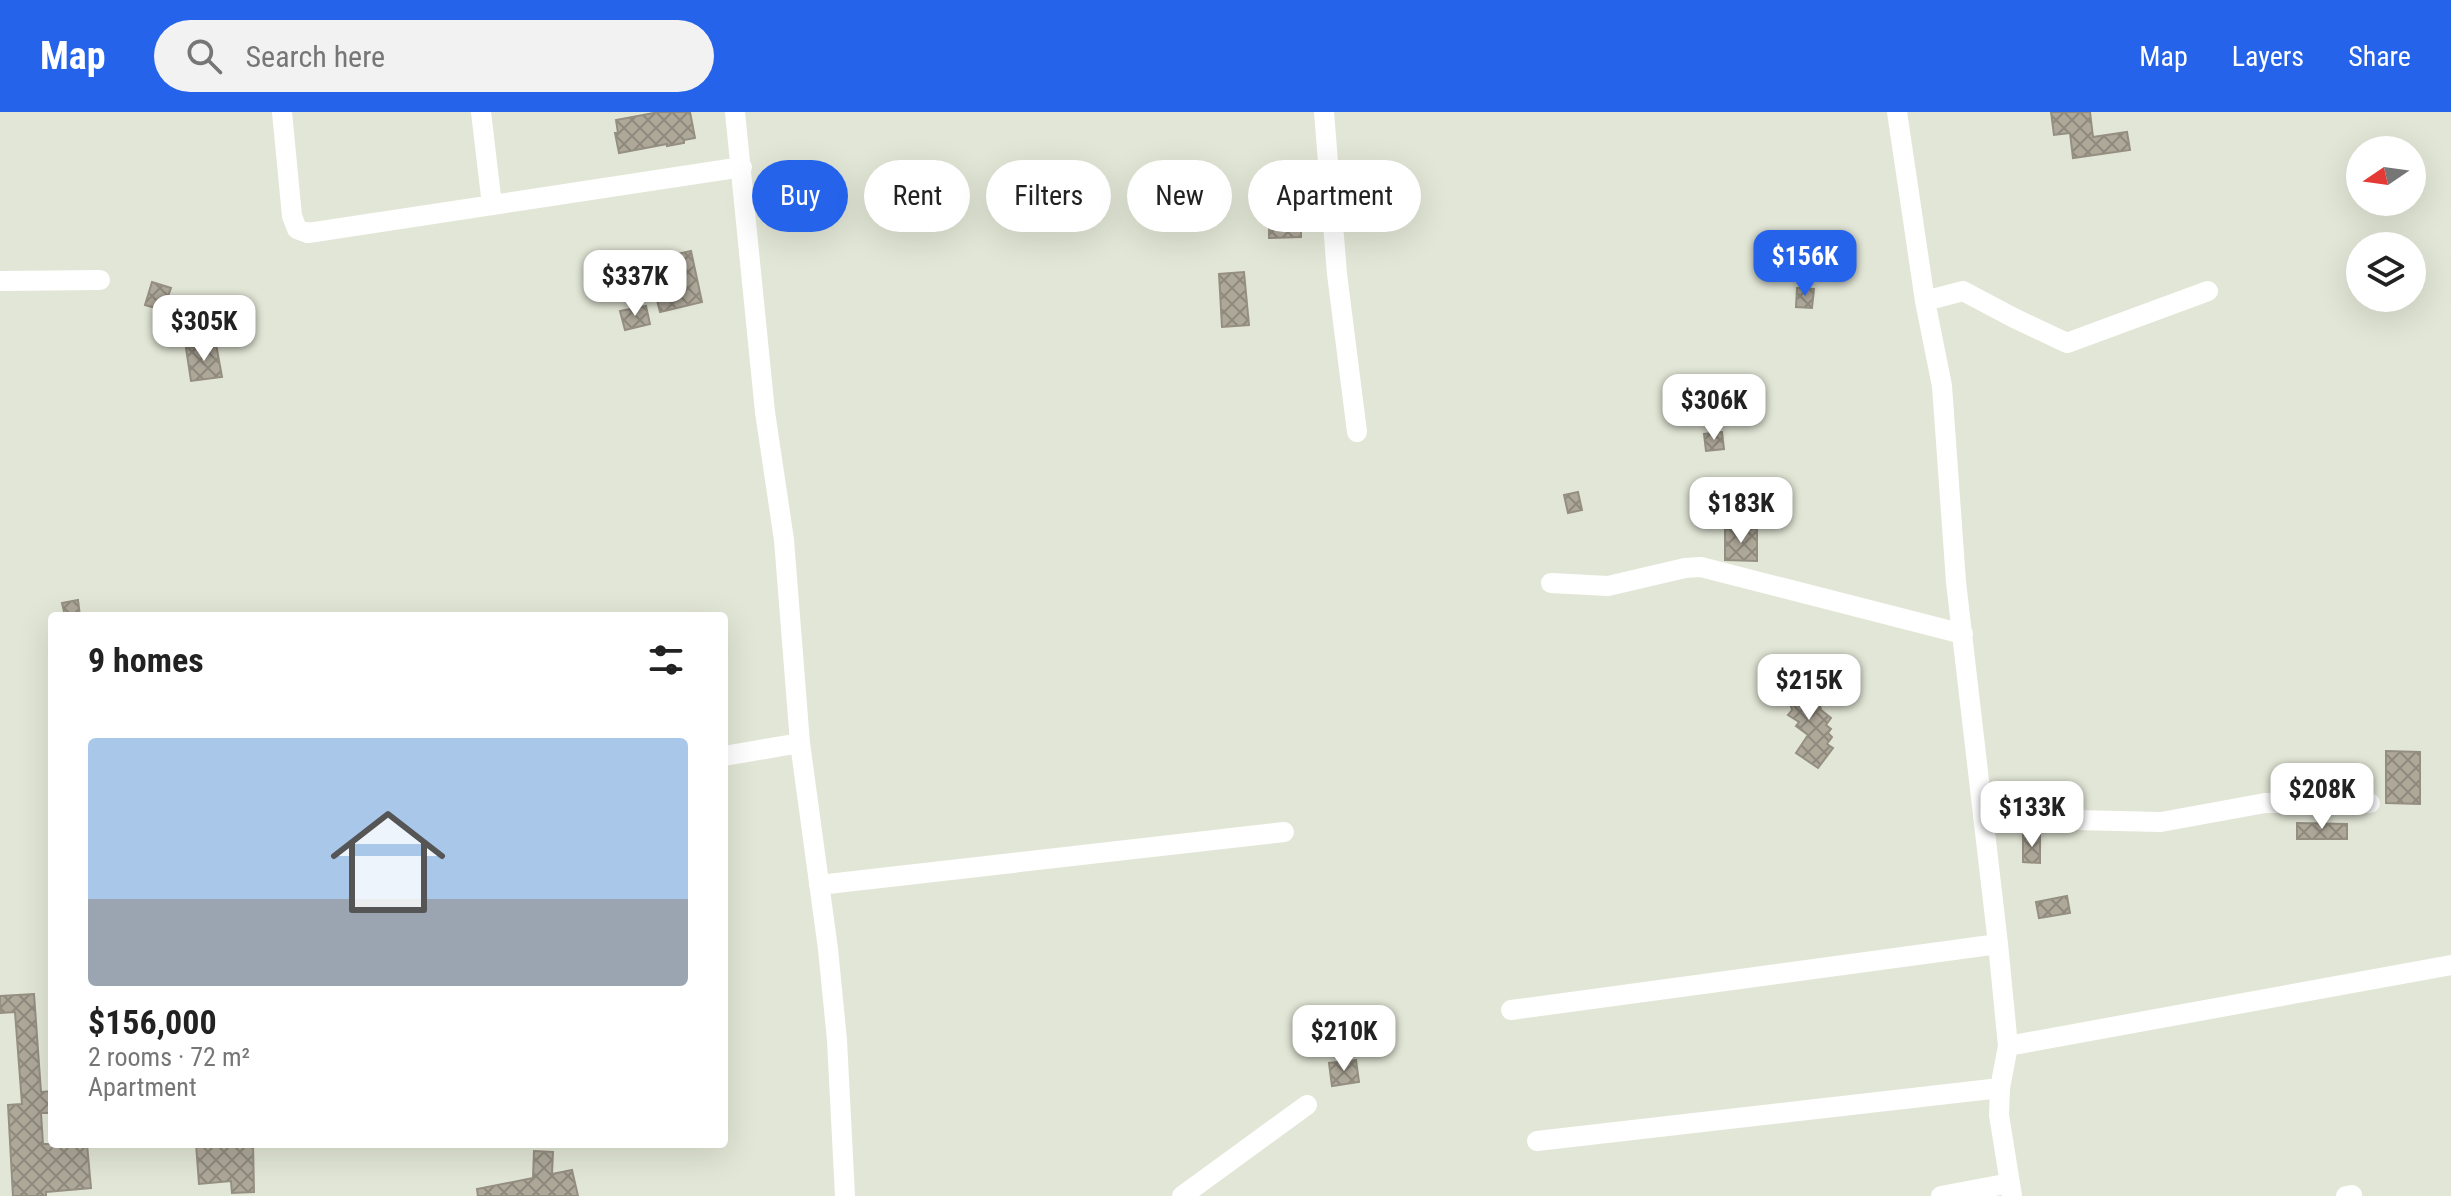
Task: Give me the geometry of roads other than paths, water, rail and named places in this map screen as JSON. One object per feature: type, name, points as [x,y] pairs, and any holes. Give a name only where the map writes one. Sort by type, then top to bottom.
[{"type":"street","points":[[282,112],[292,216],[297,229],[308,233],[742,167]]},
{"type":"street","points":[[481,112],[492,205]]},
{"type":"street","points":[[735,112],[765,412],[784,540],[800,743],[828,949],[837,1040],[845,1196]]},
{"type":"street","points":[[1324,112],[1337,274],[1357,432]]},
{"type":"street","points":[[1897,112],[1925,301],[1942,386],[1956,582],[2008,1046],[2000,1088],[1999,1115],[2011,1189],[1941,1196]]},
{"type":"street","points":[[0,281],[100,280]]},
{"type":"street","points":[[1925,301],[1963,291],[2067,343],[2208,291]]},
{"type":"street","points":[[1551,583],[1608,586],[1701,567],[1963,634]]},
{"type":"street","points":[[728,755],[800,743]]},
{"type":"street","points":[[1983,818],[2161,822],[2265,803],[2370,803]]},
{"type":"street","points":[[819,885],[1284,832]]},
{"type":"street","points":[[1511,1010],[1998,944]]},
{"type":"street","points":[[2008,1046],[2451,965]]},
{"type":"street","points":[[1537,1141],[2000,1088]]},
{"type":"street","points":[[1182,1196],[1307,1105]]}]
